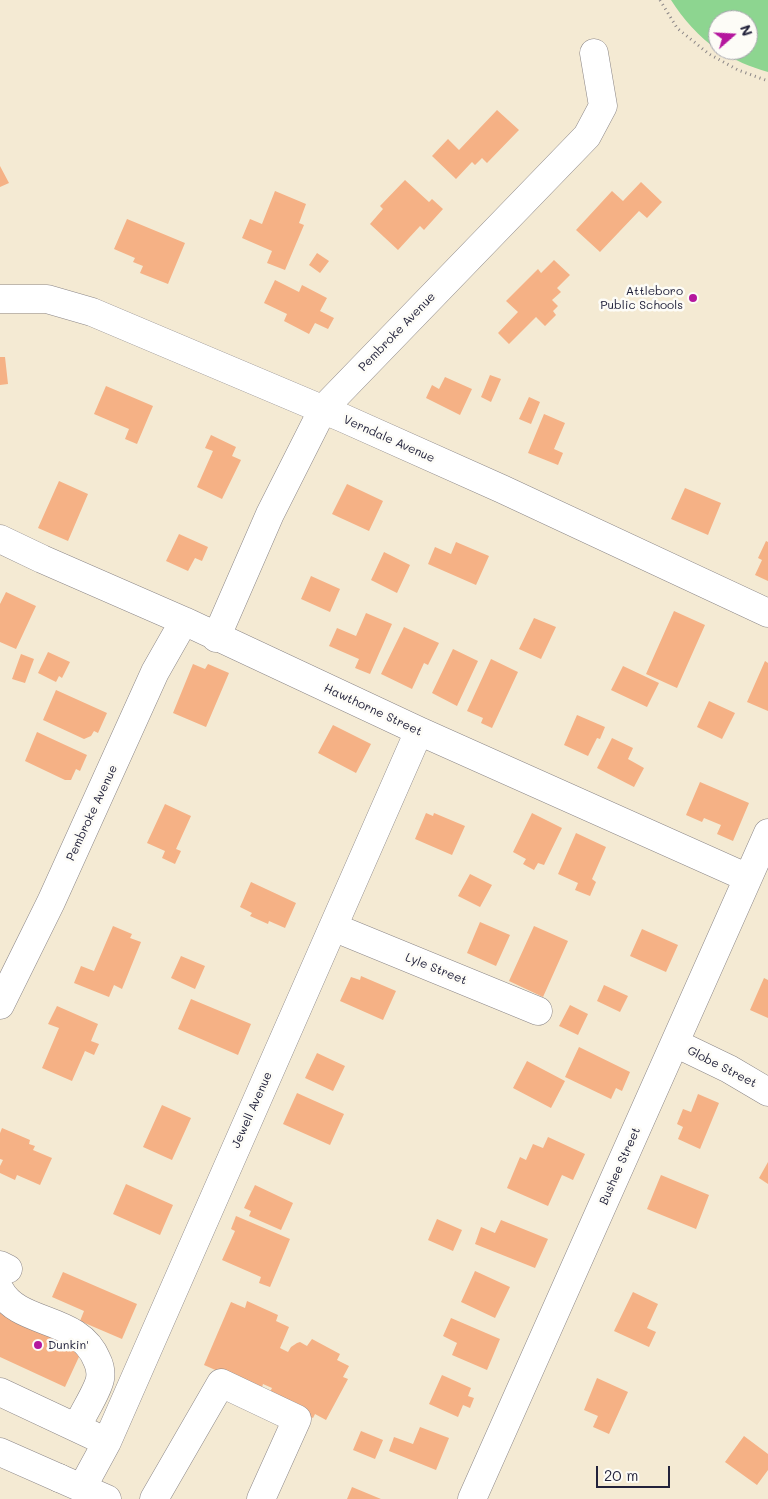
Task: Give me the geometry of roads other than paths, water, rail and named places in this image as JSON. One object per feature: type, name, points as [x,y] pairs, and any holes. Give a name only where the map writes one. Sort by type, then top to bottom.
[{"type":"main road","name":"Pembroke Avenue","points":[[216,638],[270,514],[323,409],[587,136],[603,106],[594,53]]},
{"type":"main road","name":"Verndale Avenue","points":[[0,299],[48,299],[92,312],[323,409],[502,489],[768,613]]},
{"type":"main road","name":"Hawthorne Street","points":[[0,538],[42,559],[184,622],[419,731],[748,878]]},
{"type":"main road","name":"Pembroke Avenue","points":[[0,1005],[51,902],[155,672],[184,622]]},
{"type":"main road","name":"Jewell Avenue","points":[[70,1483],[96,1437],[333,927],[419,731]]},
{"type":"main road","name":"Bushee Street","points":[[472,1499],[768,833]]},
{"type":"main road","name":"Lyle Street","points":[[333,927],[538,1012]]},
{"type":"main road","name":"Globe Street","points":[[675,1043],[729,1069],[768,1092]]},
{"type":"main road","points":[[3,1275],[4,1298],[16,1307],[67,1329],[87,1342],[95,1354],[100,1368],[100,1380],[80,1421],[96,1437]]},
{"type":"main road","points":[[154,1499],[221,1383],[297,1419],[261,1499]]},
{"type":"main road","points":[[0,1392],[96,1437]]},
{"type":"main road","points":[[1,1456],[107,1499]]},
{"type":"place","name":"Attleboro Public Schools","points":[[693,298]]},
{"type":"place","name":"Dunkin'","points":[[38,1345]]}]
